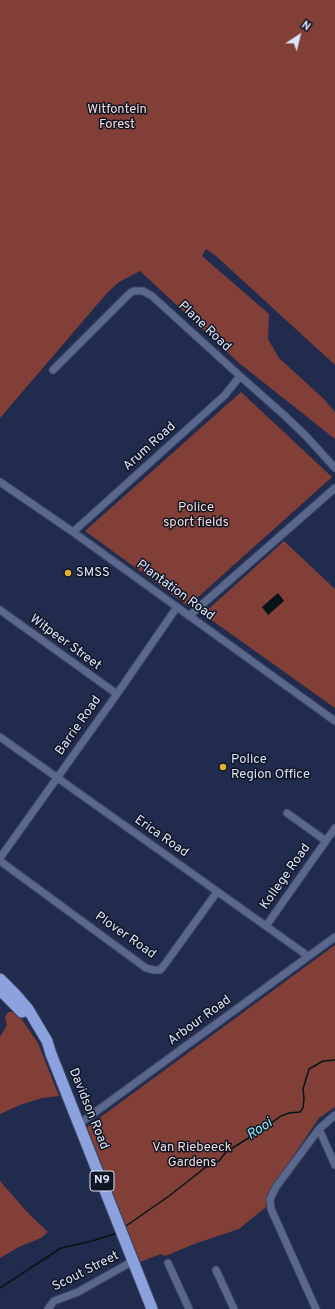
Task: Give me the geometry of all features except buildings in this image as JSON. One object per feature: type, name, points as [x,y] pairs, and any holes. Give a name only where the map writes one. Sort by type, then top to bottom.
[{"type":"highway","name":"Davidson Road","points":[[0,979],[16,995],[33,1016],[46,1037],[50,1048],[50,1054]]},
{"type":"highway","name":"Davidson Road","points":[[0,990],[26,1016],[50,1054],[152,1309]]},
{"type":"street","name":"Plane Road","points":[[53,370],[129,294],[133,291],[143,291],[152,296],[289,420],[335,468]]},
{"type":"street","name":"Arum Road","points":[[73,532],[225,395],[240,376]]},
{"type":"street","name":"Plantation Road","points":[[0,482],[73,532],[335,721]]},
{"type":"street","points":[[189,616],[335,488]]},
{"type":"street","name":"Barrie Road","points":[[0,860],[177,607]]},
{"type":"street","name":"Witpeer Street","points":[[0,610],[117,694]]},
{"type":"street","name":"Erica Road","points":[[0,737],[308,956]]},
{"type":"street","name":"Kollege Road","points":[[287,813],[326,841]]},
{"type":"street","name":"Kollege Road","points":[[266,926],[335,828]]},
{"type":"street","name":"Plover Road","points":[[0,860],[146,968],[154,970],[160,970],[165,964],[217,892]]},
{"type":"street","name":"Arbour Road","points":[[79,1124],[335,937]]},
{"type":"street","points":[[316,1309],[271,1209],[270,1199],[276,1187],[319,1130],[335,1116]]},
{"type":"street","points":[[319,1130],[335,1165]]},
{"type":"street","name":"Scout Street","points":[[49,1307],[54,1301],[78,1292],[133,1261]]},
{"type":"street","points":[[168,1262],[189,1309]]},
{"type":"street","points":[[216,1270],[234,1309]]},
{"type":"green space","name":"Witfontein Forest","points":[[0,0],[335,0],[335,365],[216,256],[206,249],[202,256],[269,314],[268,339],[279,358],[324,399],[335,412],[335,439],[239,363],[140,271],[119,282],[107,293],[0,418]]},
{"type":"green space","name":"Police sport fields","points":[[241,392],[332,477],[188,606],[85,531]]},
{"type":"green space","points":[[284,541],[335,589],[335,708],[203,614]]},
{"type":"green space","name":"Van Riebeeck Gardens","points":[[335,945],[335,1107],[319,1118],[267,1195],[266,1207],[239,1229],[197,1243],[165,1256],[161,1254],[140,1262],[87,1127]]},
{"type":"green space","points":[[8,1012],[14,1012],[22,1020],[38,1043],[59,1096],[42,1098],[20,1105],[0,1114],[0,1037],[7,1025],[5,1017]]},
{"type":"green space","points":[[0,1181],[27,1212],[48,1232],[41,1238],[19,1247],[0,1258]]},
{"type":"shaded area","points":[[278,593],[284,601],[268,615],[262,607]]},
{"type":"waterway","name":"Rooi","points":[[126,1226],[169,1196],[206,1167],[219,1161],[226,1152],[281,1116],[289,1113],[300,1112],[303,1108],[303,1089],[309,1069],[323,1061],[335,1060]]},
{"type":"waterway","name":"Rooi","points":[[0,1288],[61,1248],[92,1241],[117,1233]]},
{"type":"place","name":"SMSS","points":[[68,573]]},
{"type":"place","name":"Police Region Office","points":[[223,767]]}]
